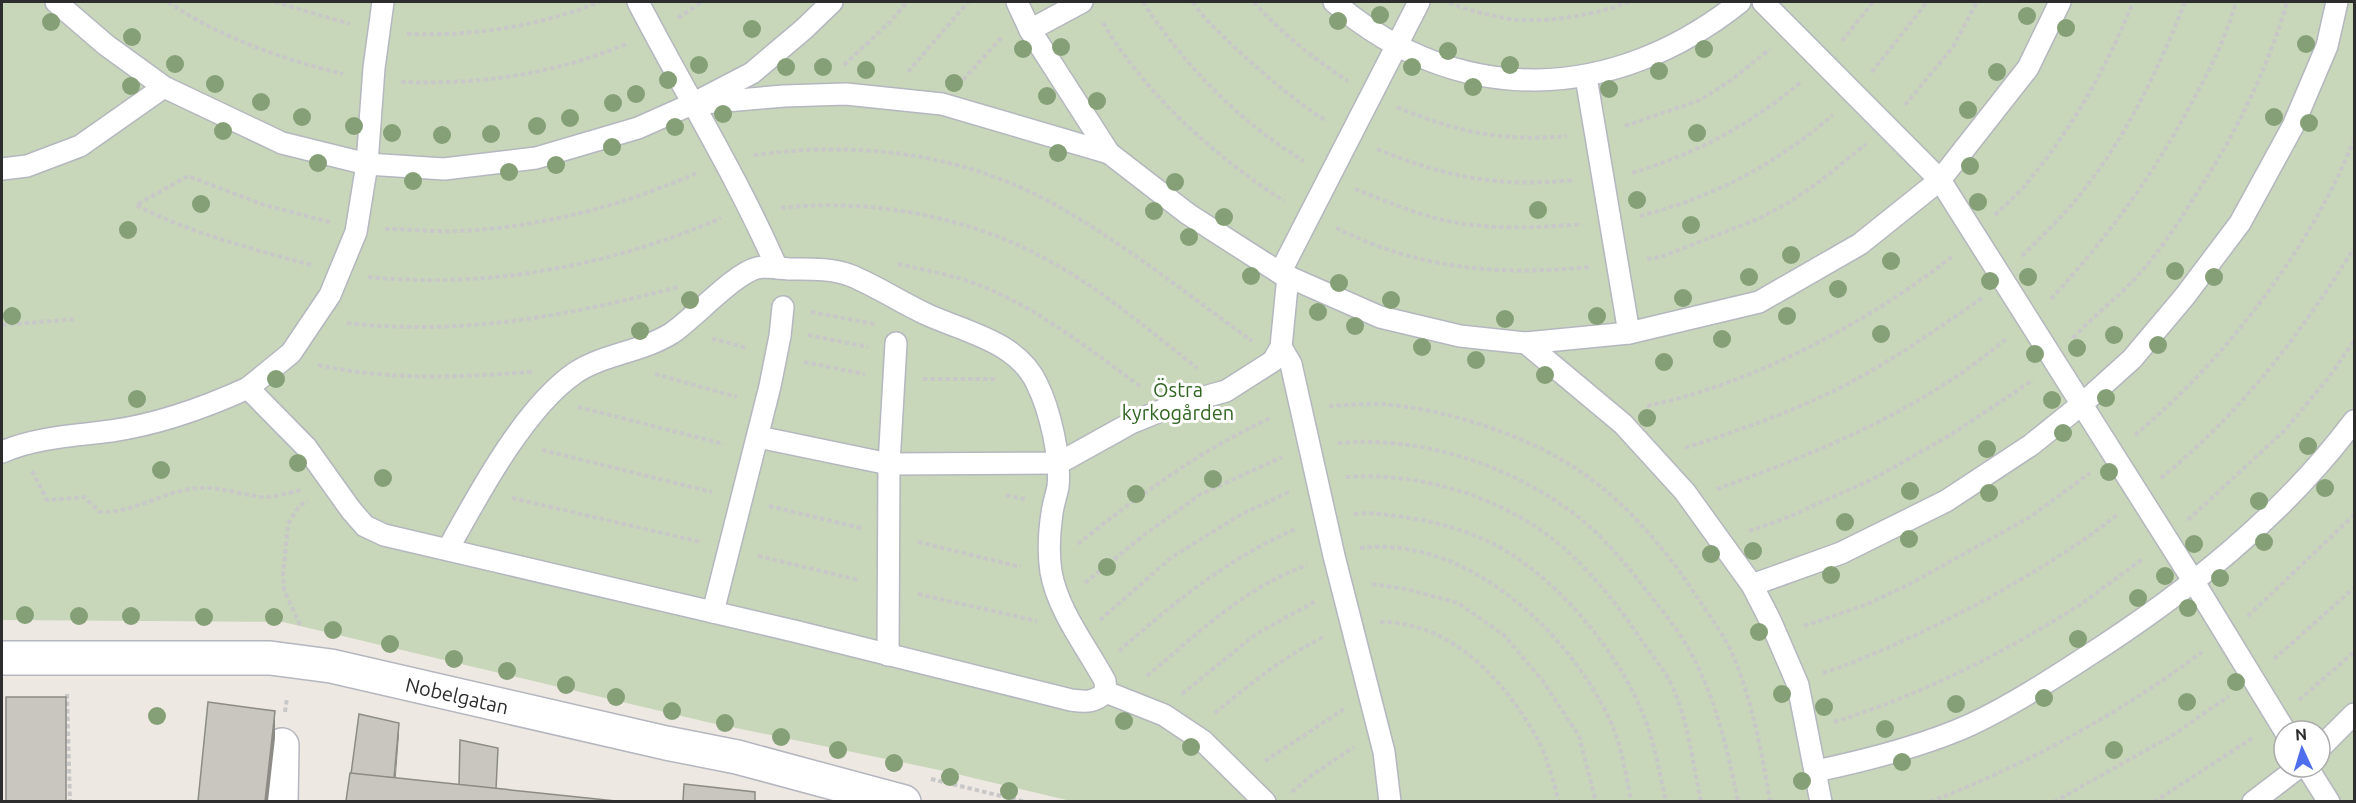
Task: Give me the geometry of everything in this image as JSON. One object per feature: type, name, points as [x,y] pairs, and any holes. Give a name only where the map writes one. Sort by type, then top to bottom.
[{"type":"street","name":"Nobelgatan","points":[[2,658],[270,658],[331,666],[666,743],[737,757],[904,801]]},
{"type":"street","points":[[280,801],[282,745]]},
{"type":"lane","points":[[58,2],[106,45],[164,87],[282,143],[367,164],[444,169],[536,158],[638,128],[692,104],[752,73],[804,30],[832,2]]},
{"type":"lane","points":[[11,448],[62,435],[110,431],[159,422],[210,406],[248,388],[285,357],[330,295],[356,232],[367,164],[382,2]]},
{"type":"lane","points":[[638,2],[692,104],[708,127],[777,268]]},
{"type":"lane","points":[[1082,2],[1023,15],[1109,153],[1188,214],[1284,274],[1380,316],[1460,336],[1526,343],[1629,333],[1759,302],[1860,244],[1940,180],[2028,68],[2060,2]]},
{"type":"lane","points":[[1334,2],[1396,46],[1424,59],[1507,79],[1558,80],[1586,77],[1612,70],[1673,47],[1712,23],[1740,2]]},
{"type":"lane","points":[[756,444],[889,464],[1059,463],[1131,423],[1175,405],[1226,391],[1273,361],[1281,347],[1284,274],[1310,215],[1419,2]]},
{"type":"lane","points":[[1763,2],[1940,180],[2167,538],[2278,719]]},
{"type":"lane","points":[[1752,585],[1841,553],[1946,501],[2031,445],[2082,404],[2132,359],[2185,296],[2240,223],[2293,126],[2327,46],[2337,2]]},
{"type":"lane","points":[[1586,77],[1629,333]]},
{"type":"lane","points":[[2,169],[27,166],[80,146],[164,87]]},
{"type":"lane","points":[[692,104],[846,94],[942,104],[1109,153]]},
{"type":"lane","points":[[448,549],[509,447],[529,419],[569,378],[589,366],[654,344],[689,321],[741,277],[757,268],[820,269],[850,275],[903,303],[980,336],[1009,351],[1025,365],[1037,383],[1059,463],[1058,488],[1048,545],[1051,569],[1061,603],[1114,695],[1164,716],[1203,741],[1265,801]]},
{"type":"lane","points":[[713,612],[765,406],[783,307]]},
{"type":"lane","points":[[1526,343],[1611,414],[1652,456],[1685,492],[1752,585],[1796,681],[1821,801]]},
{"type":"lane","points":[[888,655],[889,464],[896,347]]},
{"type":"lane","points":[[1281,347],[1291,364],[1334,556],[1384,752],[1390,801]]},
{"type":"lane","points":[[248,388],[306,447],[364,526],[384,535],[713,612],[1071,700],[1088,702],[1114,695]]},
{"type":"lane","points":[[1816,771],[1877,758],[1971,724],[2064,671],[2130,629],[2194,582],[2259,526],[2324,460],[2355,421]]},
{"type":"lane","points":[[2332,736],[2355,714]]},
{"type":"lane","points":[[2253,801],[2283,779]]},
{"type":"lane","points":[[2315,779],[2329,801]]},
{"type":"path","points":[[168,2],[210,26],[259,49],[301,63],[373,80],[458,83],[538,72],[614,50],[653,32],[702,2]]},
{"type":"path","points":[[275,2],[322,17],[399,33],[477,33],[549,20],[600,2]]},
{"type":"path","points":[[810,95],[890,22],[907,2]]},
{"type":"path","points":[[886,98],[968,2]]},
{"type":"path","points":[[1143,2],[1187,62],[1231,106],[1273,142],[1330,176],[1369,195],[1447,221],[1529,228],[1636,217],[1667,209],[1745,177],[1809,135],[1840,109],[1927,2]]},
{"type":"path","points":[[1193,2],[1222,35],[1284,93],[1350,136],[1406,161],[1453,176],[1495,182],[1535,184],[1633,172],[1703,147],[1738,129],[1775,104],[1835,50],[1873,2]]},
{"type":"path","points":[[1445,2],[1480,14],[1514,20],[1587,15],[1629,2]]},
{"type":"path","points":[[1100,18],[1131,64],[1162,100],[1197,133],[1229,163],[1261,186],[1310,215],[1360,240],[1406,256],[1450,266],[1537,272],[1661,257],[1760,218],[1819,182],[1886,126],[1919,90],[1953,47],[1977,2]]},
{"type":"path","points":[[1611,414],[1654,405],[1722,384],[1797,352],[1875,309],[1932,272],[1975,236],[2030,180],[2063,136],[2096,82],[2133,2]]},
{"type":"path","points":[[1652,456],[1766,420],[1854,380],[1922,339],[1993,291],[2061,218],[2104,163],[2126,129],[2163,56],[2185,2]]},
{"type":"path","points":[[2075,337],[2140,273],[2170,236],[2221,157],[2261,76],[2279,31],[2287,2]]},
{"type":"path","points":[[942,104],[1023,15]]},
{"type":"path","points":[[188,176],[136,205],[160,218],[281,257],[340,272],[397,280],[467,280],[580,264],[690,232],[733,213],[804,205],[863,206],[907,212],[952,222],[996,237],[1044,258],[1083,281],[1226,391]]},
{"type":"path","points":[[1796,681],[1886,649],[1944,622],[2045,566],[2097,531],[2229,417],[2322,300],[2355,248]]},
{"type":"path","points":[[314,319],[418,328],[484,326],[557,315],[685,286]]},
{"type":"path","points":[[780,330],[896,347],[892,333],[878,325],[783,307]]},
{"type":"path","points":[[2,325],[76,319]]},
{"type":"path","points":[[1807,728],[1890,703],[2009,645],[2081,603],[2148,555],[2285,430],[2329,377],[2355,341]]},
{"type":"path","points":[[285,357],[354,372],[410,378],[463,378],[545,371],[569,378]]},
{"type":"path","points":[[648,372],[765,406]]},
{"type":"path","points":[[1719,538],[1752,531],[1786,518],[1873,479],[1952,434],[2026,386],[2040,374]]},
{"type":"path","points":[[1051,569],[1143,493],[1193,459],[1289,409],[1379,404],[1422,410],[1513,436],[1584,474],[1648,532],[1678,567],[1714,622],[1734,658],[1746,690],[1770,801]]},
{"type":"path","points":[[578,408],[756,444]]},
{"type":"path","points":[[1061,603],[1144,535],[1201,494],[1243,473],[1322,444],[1362,441],[1408,445],[1452,453],[1496,470],[1540,491],[1587,524],[1629,568],[1691,652],[1707,686],[1724,737],[1738,801]]},
{"type":"path","points":[[11,448],[47,500],[84,497],[100,512],[112,513],[138,507],[171,494],[197,488],[217,488],[268,497],[335,486]]},
{"type":"path","points":[[541,450],[1023,567]]},
{"type":"path","points":[[1081,637],[1172,557],[1242,514],[1293,491],[1329,479],[1366,476],[1421,481],[1495,504],[1519,517],[1558,544],[1597,583],[1630,622],[1668,680],[1685,725],[1701,801]]},
{"type":"path","points":[[302,630],[284,590],[283,575],[288,524],[299,506],[335,486]]},
{"type":"path","points":[[512,498],[1042,622]]},
{"type":"path","points":[[1099,669],[1222,569],[1252,550],[1296,529],[1335,516],[1373,512],[1422,520],[1466,532],[1509,553],[1539,574],[1600,638],[1624,675],[1642,710],[1654,746],[1666,801]]},
{"type":"path","points":[[1930,801],[1988,779],[2079,732],[2170,676],[2226,634],[2280,587],[2355,515]]},
{"type":"path","points":[[1114,695],[1246,596],[1288,572],[1354,549],[1375,547],[1411,551],[1448,560],[1476,574],[1535,617],[1569,655],[1593,689],[1609,719],[1619,745],[1631,801]]},
{"type":"path","points":[[1164,716],[1178,698],[1256,633],[1297,609],[1343,591],[1371,584],[1406,589],[1458,603],[1504,635],[1542,680],[1580,736],[1596,801]]},
{"type":"path","points":[[2054,801],[2173,735],[2253,677],[2355,588]]},
{"type":"path","points":[[67,687],[70,801]]},
{"type":"path","points":[[275,696],[298,699]]},
{"type":"path","points":[[1242,779],[1346,708],[1369,697]]},
{"type":"path","points":[[1289,795],[1312,775],[1359,744],[1379,735]]},
{"type":"green space","name":"Östra kyrkogården","points":[[2,2],[2354,2],[2354,801],[1071,801],[944,771],[707,722],[283,622],[2,620]]},
{"type":"building","points":[[6,697],[66,697],[66,801],[6,801]]},
{"type":"building","points":[[208,702],[275,711],[265,801],[198,801]]},
{"type":"building","points":[[359,714],[399,723],[394,778],[351,774]]},
{"type":"building","points":[[460,740],[498,748],[496,789],[459,785]]},
{"type":"building","points":[[350,773],[616,801],[346,801]]},
{"type":"building","points":[[684,784],[755,792],[755,801],[683,801]]}]
